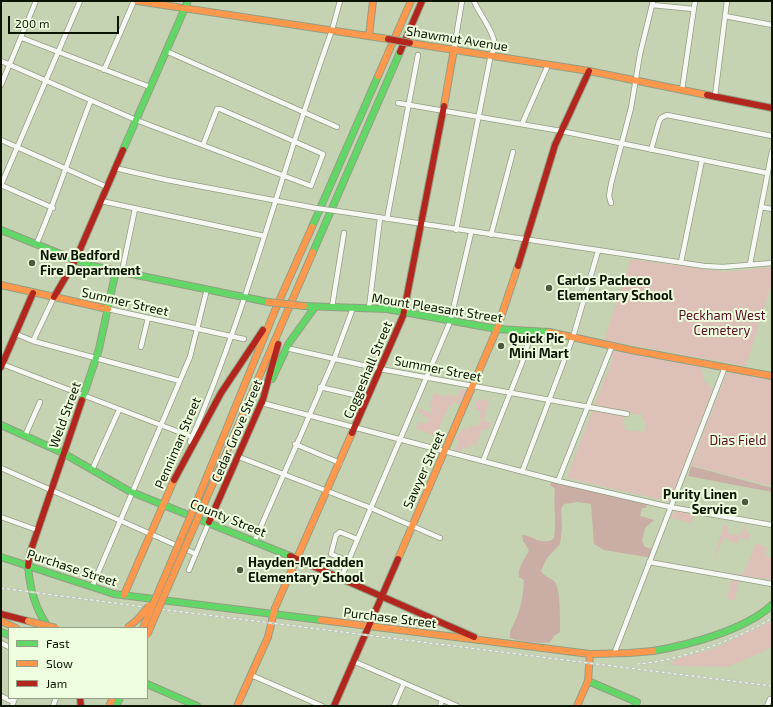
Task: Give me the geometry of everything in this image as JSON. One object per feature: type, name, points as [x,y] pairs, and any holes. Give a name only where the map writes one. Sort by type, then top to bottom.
[{"type":"main road","name":"Shawmut Avenue","points":[[137,1],[491,54],[636,80],[772,108]]},
{"type":"main road","points":[[54,297],[75,261],[188,1]]},
{"type":"main road","points":[[369,36],[373,1]]},
{"type":"main road","points":[[148,633],[198,510],[276,308],[411,1]]},
{"type":"main road","points":[[143,627],[164,579],[198,510],[289,310],[422,1]]},
{"type":"main road","name":"Coggeshall Street","points":[[237,706],[268,637],[273,614],[328,492],[404,312],[422,225],[454,49]]},
{"type":"main road","name":"Sawyer Street","points":[[334,706],[497,329],[527,240],[553,152],[561,131],[589,71]]},
{"type":"main road","name":"Mount Pleasant Street","points":[[1,230],[75,261],[268,302],[315,307],[369,308],[404,312],[450,322],[497,329],[551,332],[612,346],[772,376]]},
{"type":"main road","name":"Weld Street","points":[[48,627],[35,603],[28,566],[30,553],[96,358],[119,271]]},
{"type":"main road","name":"Summer Street","points":[[1,285],[108,309]]},
{"type":"main road","points":[[2,366],[33,293]]},
{"type":"main road","name":"Cedar Grove Street","points":[[209,522],[286,348],[315,307]]},
{"type":"main road","points":[[174,480],[218,398],[276,308]]},
{"type":"main road","points":[[262,403],[289,310]]},
{"type":"main road","name":"County Street","points":[[1,425],[63,453],[133,493],[255,540],[479,640]]},
{"type":"main road","name":"Penniman Street","points":[[124,595],[174,480]]},
{"type":"main road","name":"Purchase Street","points":[[1,557],[92,587],[124,595],[590,654],[614,654],[656,650],[705,639],[756,617],[772,605]]},
{"type":"main road","points":[[128,627],[145,611],[164,579]]},
{"type":"main road","points":[[1,614],[52,627]]},
{"type":"main road","points":[[1,622],[14,627]]},
{"type":"main road","points":[[447,636],[450,627]]},
{"type":"main road","points":[[577,706],[588,681],[590,654]]},
{"type":"main road","points":[[588,681],[636,704]]},
{"type":"main road","points":[[148,684],[197,706]]},
{"type":"street","points":[[1,85],[22,38],[36,1]]},
{"type":"street","points":[[53,208],[1,185],[80,1]]},
{"type":"street","points":[[104,70],[134,1]]},
{"type":"street","name":"Penniman Street","points":[[174,480],[233,337],[340,1]]},
{"type":"street","name":"Coggeshall Street","points":[[454,49],[462,1]]},
{"type":"street","points":[[456,230],[477,117],[491,54],[495,51],[495,41],[474,1]]},
{"type":"street","points":[[682,90],[695,1]]},
{"type":"street","points":[[715,96],[727,1]]},
{"type":"street","points":[[611,203],[609,196],[652,3],[693,9]]},
{"type":"street","points":[[725,16],[772,25]]},
{"type":"street","points":[[22,38],[150,87]]},
{"type":"street","points":[[166,51],[337,128]]},
{"type":"street","points":[[387,219],[418,55]]},
{"type":"street","points":[[1,61],[136,120],[311,186],[323,154],[220,109],[217,109],[204,145]]},
{"type":"street","points":[[522,124],[548,64]]},
{"type":"street","points":[[36,245],[53,208],[67,168],[74,142],[91,100]]},
{"type":"street","points":[[398,103],[561,131],[767,173]]},
{"type":"street","points":[[651,150],[659,122],[661,118],[667,115],[772,136]]},
{"type":"street","points":[[1,140],[107,187]]},
{"type":"street","points":[[491,235],[513,152]]},
{"type":"street","points":[[750,264],[772,152]]},
{"type":"street","points":[[681,262],[702,160]]},
{"type":"street","points":[[115,168],[315,208],[471,233],[715,267],[772,263]]},
{"type":"street","points":[[101,201],[264,236]]},
{"type":"street","points":[[761,207],[772,209]]},
{"type":"street","points":[[119,271],[135,209]]},
{"type":"street","points":[[369,308],[380,218]]},
{"type":"street","points":[[332,307],[344,233]]},
{"type":"street","points":[[341,578],[450,322],[471,233]]},
{"type":"street","points":[[522,472],[573,338],[598,251]]},
{"type":"street","points":[[92,587],[190,357],[207,289]]},
{"type":"street","points":[[33,341],[54,297]]},
{"type":"street","points":[[255,540],[295,444],[334,359],[353,308]]},
{"type":"street","name":"Summer Street","points":[[108,309],[244,339]]},
{"type":"street","points":[[141,347],[148,318]]},
{"type":"street","points":[[484,461],[532,331]]},
{"type":"street","points":[[16,334],[33,341],[180,381]]},
{"type":"street","points":[[558,481],[612,346]]},
{"type":"street","name":"Summer Street","points":[[286,348],[380,369],[472,387],[627,414]]},
{"type":"street","points":[[2,366],[192,437]]},
{"type":"street","points":[[614,654],[725,367]]},
{"type":"street","points":[[320,387],[368,398]]},
{"type":"street","points":[[25,436],[40,402]]},
{"type":"street","points":[[262,403],[443,452],[484,461],[558,481],[670,507],[772,525]]},
{"type":"street","points":[[92,470],[119,410]]},
{"type":"street","points":[[295,444],[340,463]]},
{"type":"street","points":[[239,457],[371,508],[440,538]]},
{"type":"street","points":[[1,468],[196,554]]},
{"type":"street","points":[[1,517],[37,530]]},
{"type":"street","name":"Cedar Grove Street","points":[[189,570],[209,522]]},
{"type":"street","points":[[348,561],[331,554],[336,535],[340,532],[357,539]]},
{"type":"street","points":[[649,562],[772,584]]},
{"type":"street","points":[[353,661],[457,706]]},
{"type":"street","points":[[251,675],[322,706]]},
{"type":"street","points":[[394,706],[404,684]]},
{"type":"street","points":[[1,696],[13,702]]},
{"type":"street","points":[[767,706],[770,699]]},
{"type":"street","points":[[440,706],[442,700]]},
{"type":"green space","name":"Peckham West Cemetery","points":[[631,259],[725,272],[772,267],[772,283],[746,366],[604,340]]},
{"type":"green space","points":[[614,351],[701,367],[704,381],[713,388],[670,502],[567,478],[592,411],[625,417],[622,425],[625,427],[625,430],[643,432],[645,431],[644,428],[647,426],[641,414],[637,415],[629,412],[629,409],[625,412],[594,405],[613,359],[611,355]]},
{"type":"green space","name":"Dias Field","points":[[727,372],[772,380],[772,486],[691,465]]},
{"type":"green space","points":[[461,389],[467,390],[460,405],[454,402],[452,406],[449,406],[438,430],[440,431],[438,436],[416,429],[419,422],[426,424],[429,419],[418,412],[419,408],[430,413],[433,407],[430,405],[434,393],[445,397],[448,394],[457,397]]},
{"type":"green space","points":[[484,398],[490,403],[487,407],[484,420],[479,418],[481,412],[474,409],[477,399],[482,401]]},
{"type":"green space","points":[[481,420],[491,423],[487,430],[482,429],[476,446],[471,444],[469,449],[463,447],[461,452],[455,451],[459,441],[455,439],[458,433],[464,428],[470,430],[470,425],[477,427]]},
{"type":"green space","points":[[674,511],[684,511],[694,515],[691,523],[671,518]]},
{"type":"green space","points":[[745,523],[745,529],[751,534],[749,540],[740,538],[737,544],[724,537],[712,563],[724,525],[728,526],[728,533],[738,535],[742,532]]},
{"type":"green space","points":[[756,543],[767,548],[766,554],[772,560],[772,580],[732,574],[743,574]]},
{"type":"green space","points":[[731,580],[739,581],[735,600],[727,599]]},
{"type":"green space","points":[[772,621],[772,646],[765,651],[727,667],[680,666],[669,664],[676,659],[714,649]]},
{"type":"shaded area","points":[[691,466],[772,488],[772,492],[688,476]]},
{"type":"shaded area","points":[[552,481],[647,503],[646,508],[642,508],[640,516],[654,520],[645,528],[642,541],[645,547],[652,549],[649,557],[604,550],[594,544],[591,504],[577,502],[564,504],[561,509],[562,529],[560,544],[547,558],[541,571],[544,575],[554,581],[558,590],[560,605],[560,632],[554,636],[550,642],[525,642],[510,638],[511,630],[520,608],[522,597],[524,580],[519,577],[519,570],[529,550],[523,541],[522,535],[542,541],[554,538],[555,489],[550,485]]},
{"type":"railway","points":[[1,588],[772,686]]},
{"type":"railway","points":[[637,664],[669,659],[706,648],[742,634],[772,618]]},
{"type":"traffic: fast","points":[[123,150],[188,1]]},
{"type":"traffic: fast","points":[[313,252],[400,52]]},
{"type":"traffic: fast","points":[[312,227],[378,76]]},
{"type":"traffic: fast","points":[[1,230],[88,265],[268,302]]},
{"type":"traffic: fast","points":[[82,400],[99,349],[116,270]]},
{"type":"traffic: fast","points":[[304,306],[387,309],[497,329],[549,332]]},
{"type":"traffic: fast","points":[[272,379],[289,343],[315,307]]},
{"type":"traffic: fast","points":[[1,425],[63,453],[129,491],[290,556]]},
{"type":"traffic: fast","points":[[1,557],[114,594],[321,620]]},
{"type":"traffic: fast","points":[[28,566],[34,598],[40,614],[48,627]]},
{"type":"traffic: fast","points":[[653,651],[683,645],[732,629],[761,614],[772,605]]},
{"type":"traffic: fast","points":[[1,632],[8,635]]},
{"type":"traffic: fast","points":[[588,681],[637,702],[635,706]]},
{"type":"traffic: fast","points":[[148,684],[197,706]]},
{"type":"traffic: fast","points":[[116,706],[120,699]]},
{"type":"traffic: slow","points":[[137,1],[388,39]]},
{"type":"traffic: slow","points":[[369,36],[373,1]]},
{"type":"traffic: slow","points":[[378,76],[411,1]]},
{"type":"traffic: slow","points":[[410,43],[589,71],[707,95]]},
{"type":"traffic: slow","points":[[444,106],[454,49]]},
{"type":"traffic: slow","points":[[194,508],[276,308],[312,227]]},
{"type":"traffic: slow","points":[[201,511],[313,252]]},
{"type":"traffic: slow","points":[[398,559],[497,329],[518,266]]},
{"type":"traffic: slow","points":[[1,285],[108,309]]},
{"type":"traffic: slow","points":[[268,302],[304,306]]},
{"type":"traffic: slow","points":[[549,332],[631,350],[772,376]]},
{"type":"traffic: slow","points":[[237,706],[268,637],[275,608],[352,433]]},
{"type":"traffic: slow","points":[[124,595],[174,480]]},
{"type":"traffic: slow","points":[[143,627],[194,508]]},
{"type":"traffic: slow","points":[[148,633],[201,511]]},
{"type":"traffic: slow","points":[[128,627],[137,620],[149,606]]},
{"type":"traffic: slow","points":[[321,620],[590,654],[653,651]]},
{"type":"traffic: slow","points":[[1,621],[14,627]]},
{"type":"traffic: slow","points":[[28,621],[52,627]]},
{"type":"traffic: slow","points":[[577,706],[588,681],[590,654]]},
{"type":"traffic: slow","points":[[109,706],[112,699]]},
{"type":"traffic: jam","points":[[400,52],[422,1]]},
{"type":"traffic: jam","points":[[388,39],[410,43]]},
{"type":"traffic: jam","points":[[518,266],[555,145],[589,71]]},
{"type":"traffic: jam","points":[[707,95],[772,108]]},
{"type":"traffic: jam","points":[[352,433],[403,316],[444,106]]},
{"type":"traffic: jam","points":[[54,297],[75,261],[123,150]]},
{"type":"traffic: jam","points":[[1,367],[33,293]]},
{"type":"traffic: jam","points":[[174,480],[221,393],[263,330]]},
{"type":"traffic: jam","points":[[262,403],[278,344]]},
{"type":"traffic: jam","points":[[209,522],[263,399]]},
{"type":"traffic: jam","points":[[28,566],[30,553],[82,400]]},
{"type":"traffic: jam","points":[[290,556],[474,637]]},
{"type":"traffic: jam","points":[[334,706],[398,559]]},
{"type":"traffic: jam","points":[[1,614],[28,621]]},
{"type":"traffic: jam","points":[[80,699],[81,706]]},
{"type":"place","name":"New Bedford Fire Department","points":[[32,263]]},
{"type":"place","name":"Carlos Pacheco Elementary School","points":[[549,288]]},
{"type":"place","name":"Quick Pic Mini Mart","points":[[501,346]]},
{"type":"place","name":"Purity Linen Service","points":[[745,502]]},
{"type":"place","name":"Hayden-McFadden Elementary School","points":[[240,570]]}]
